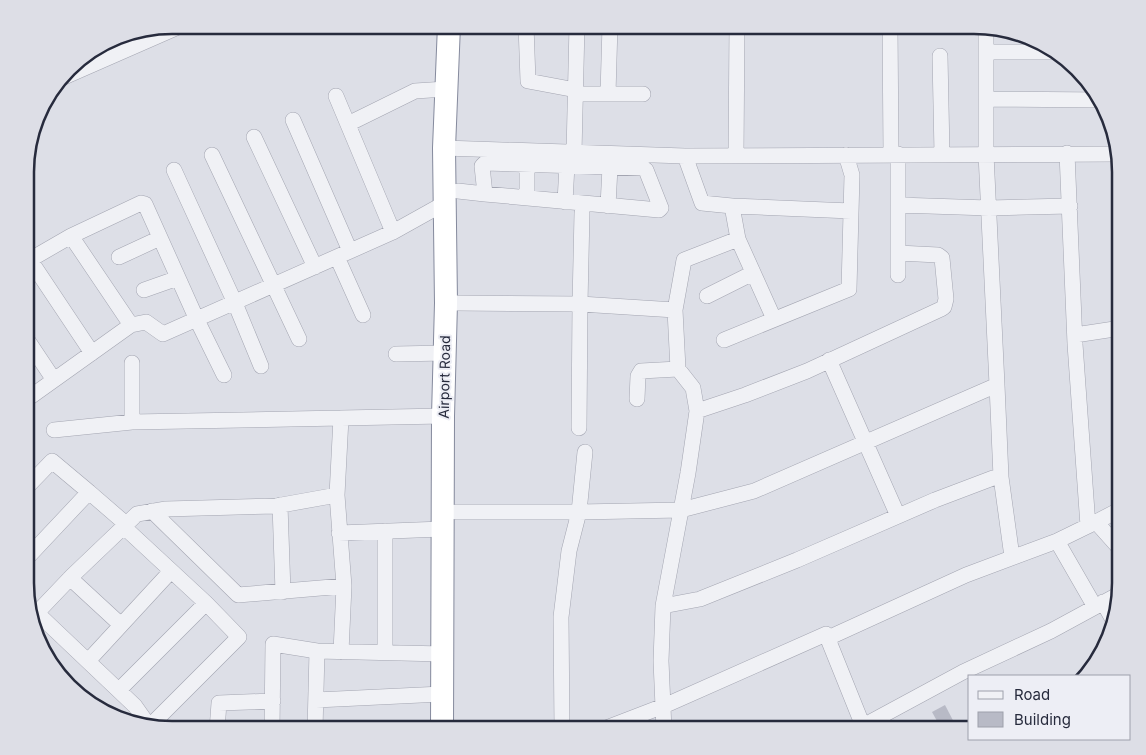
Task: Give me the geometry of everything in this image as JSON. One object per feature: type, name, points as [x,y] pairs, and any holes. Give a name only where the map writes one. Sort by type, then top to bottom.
[{"type":"highway","name":"Airport Road","points":[[449,34],[446,89],[452,148]]},
{"type":"highway","name":"Airport Road","points":[[442,721],[456,303],[452,148],[459,34]]},
{"type":"highway","name":"Airport Road","points":[[452,197],[443,416],[449,520],[454,721]]},
{"type":"street","points":[[526,34],[528,81],[576,92],[644,94]]},
{"type":"street","points":[[565,202],[571,159],[576,92],[577,34]]},
{"type":"street","points":[[608,94],[610,34]]},
{"type":"street","points":[[736,155],[737,34]]},
{"type":"street","points":[[890,34],[894,154],[898,205],[898,275]]},
{"type":"street","points":[[78,71],[161,35]]},
{"type":"street","points":[[986,35],[986,154],[996,385],[1001,477],[1012,557]]},
{"type":"street","points":[[986,52],[1043,52]]},
{"type":"street","points":[[940,56],[942,154]]},
{"type":"street","points":[[348,124],[415,91],[446,89]]},
{"type":"street","points":[[336,96],[393,232]]},
{"type":"street","points":[[986,99],[1093,100]]},
{"type":"street","points":[[293,120],[343,254],[363,315]]},
{"type":"street","points":[[254,137],[315,267]]},
{"type":"street","points":[[34,394],[131,325],[146,322],[163,334],[393,232],[452,197],[485,194],[658,210],[661,208],[645,168],[610,166],[571,159],[452,148]]},
{"type":"street","points":[[1067,153],[1075,335],[1092,524],[1112,540]]},
{"type":"street","points":[[724,340],[849,289],[852,175],[846,154]]},
{"type":"street","points":[[485,194],[483,163],[527,164],[571,159],[736,155],[1111,154]]},
{"type":"street","points":[[212,156],[299,339]]},
{"type":"street","points":[[685,156],[702,203],[851,211]]},
{"type":"street","points":[[527,164],[527,198]]},
{"type":"street","points":[[608,206],[610,166]]},
{"type":"street","points":[[174,170],[235,303],[261,366]]},
{"type":"street","points":[[34,258],[71,236],[140,203],[145,204],[224,375]]},
{"type":"street","points":[[898,205],[989,208],[1070,206]]},
{"type":"street","points":[[732,206],[738,239],[774,319]]},
{"type":"street","points":[[579,428],[582,213]]},
{"type":"street","points":[[71,236],[131,325]]},
{"type":"street","points":[[119,257],[160,238]]},
{"type":"street","points":[[664,721],[661,661],[662,606],[688,473],[697,411],[693,388],[678,369],[675,310],[684,260],[738,239]]},
{"type":"street","points":[[697,411],[754,391],[829,360],[944,307],[946,299],[944,260],[941,256],[898,253]]},
{"type":"street","points":[[34,270],[92,353]]},
{"type":"street","points":[[707,296],[753,273]]},
{"type":"street","points":[[144,290],[178,278]]},
{"type":"street","points":[[456,303],[580,304],[675,310]]},
{"type":"street","points":[[1075,335],[1112,329]]},
{"type":"street","points":[[34,350],[54,380]]},
{"type":"street","points":[[396,354],[445,353]]},
{"type":"street","points":[[829,360],[898,516]]},
{"type":"street","points":[[132,363],[132,422]]},
{"type":"street","points":[[637,399],[638,376],[641,371],[678,369]]},
{"type":"street","points":[[340,533],[385,531],[449,520],[579,512],[681,510],[754,491],[996,385]]},
{"type":"street","points":[[54,430],[132,422],[443,416]]},
{"type":"street","points":[[341,418],[337,495],[344,586],[342,652]]},
{"type":"street","points":[[562,721],[561,617],[569,551],[579,512],[585,452]]},
{"type":"street","points":[[34,480],[52,461],[125,525],[239,637],[156,720]]},
{"type":"street","points":[[662,606],[700,600],[943,497],[993,478],[1001,477]]},
{"type":"street","points":[[34,540],[88,492]]},
{"type":"street","points":[[37,613],[70,578],[137,514],[166,509],[280,505],[337,495]]},
{"type":"street","points":[[280,505],[283,592]]},
{"type":"street","points":[[152,511],[238,595],[344,586]]},
{"type":"street","points":[[828,638],[958,579],[1057,541],[1112,514]]},
{"type":"street","points":[[385,531],[385,653]]},
{"type":"street","points":[[1057,541],[1099,604],[1109,615]]},
{"type":"street","points":[[88,661],[171,571]]},
{"type":"street","points":[[70,578],[121,625]]},
{"type":"street","points":[[872,721],[963,672],[1051,631],[1112,597]]},
{"type":"street","points":[[119,690],[206,603]]},
{"type":"street","points":[[38,619],[88,661],[135,706],[145,719]]},
{"type":"street","points":[[624,721],[663,706],[826,634],[857,721]]},
{"type":"street","points":[[272,721],[273,644],[317,651],[443,654]]},
{"type":"street","points":[[315,721],[317,651]]},
{"type":"street","points":[[316,700],[442,694]]},
{"type":"street","points":[[218,721],[219,703],[272,701]]},
{"type":"building","points":[[945,705],[953,721],[937,721],[932,712]]}]
